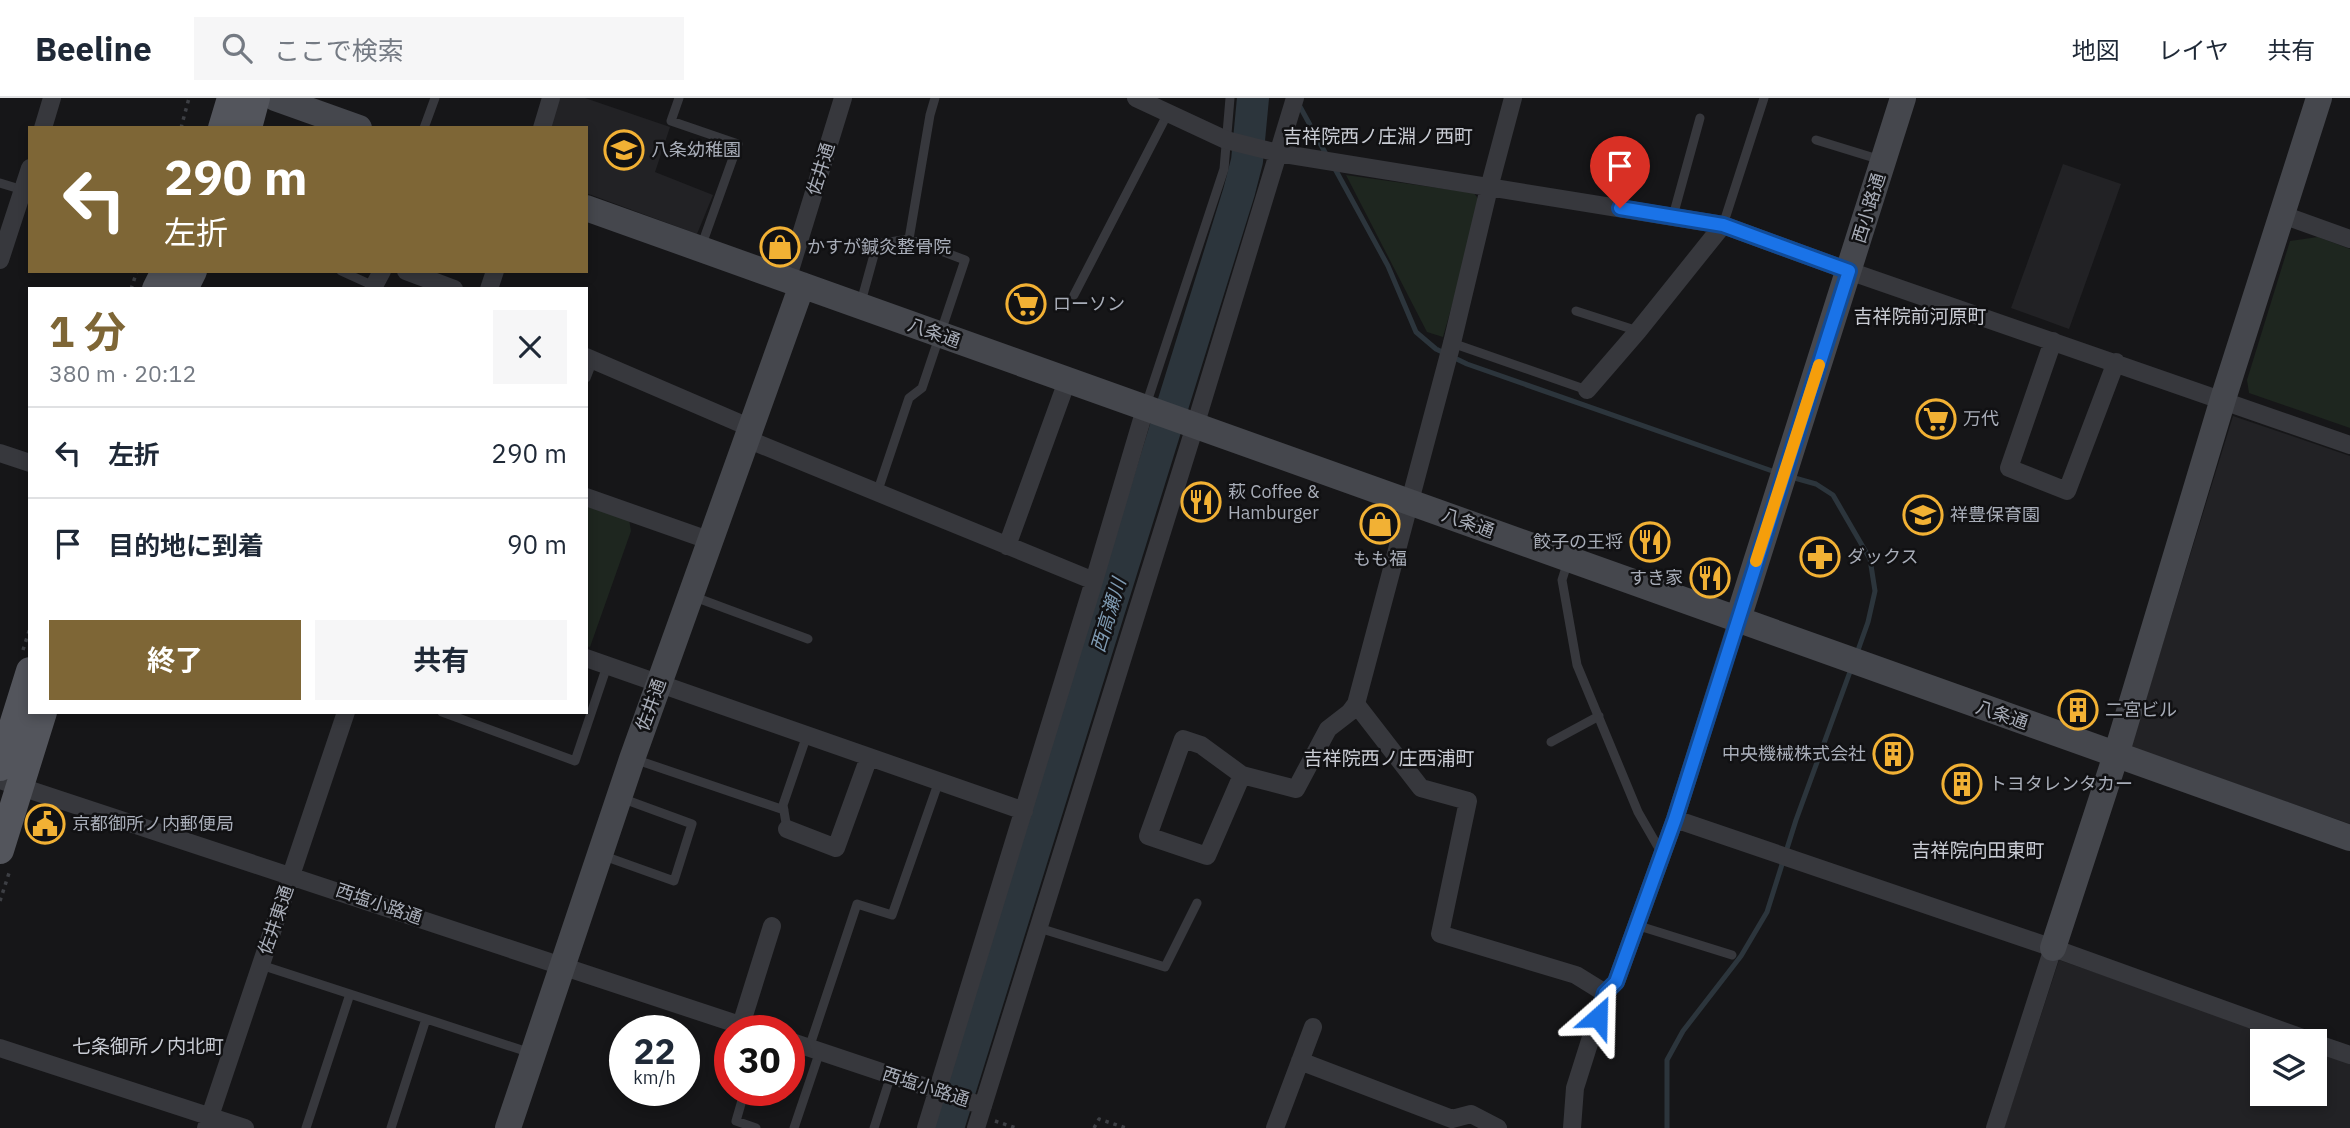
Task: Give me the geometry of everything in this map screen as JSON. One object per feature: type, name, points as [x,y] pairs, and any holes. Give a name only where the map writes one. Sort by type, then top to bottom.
[{"type":"main road","points":[[223,126],[231,98]]},
{"type":"main road","points":[[249,126],[256,98]]},
{"type":"main road","points":[[0,850],[7,778],[28,680]]},
{"type":"main road","points":[[7,778],[42,714]]},
{"type":"street","points":[[44,126],[52,98]]},
{"type":"street","points":[[275,98],[353,126]]},
{"type":"street","points":[[542,126],[551,98]]},
{"type":"street","name":"佐井通","points":[[508,1128],[632,758],[749,433],[795,283],[843,98]]},
{"type":"street","points":[[1136,98],[1229,141],[1273,152],[1723,225],[2350,444]]},
{"type":"street","points":[[1242,775],[1207,856],[1148,836],[1183,738],[1201,745],[1242,775],[1296,789],[1328,729],[1356,704],[1452,343],[1513,98]]},
{"type":"street","name":"西小路通","points":[[1572,1128],[1575,1088],[1605,993],[1616,982],[1675,819],[1849,271],[1901,98]]},
{"type":"street","points":[[1995,1128],[2116,755],[2223,399],[2319,98]]},
{"type":"street","points":[[976,1128],[1195,426],[1273,152],[1293,105]]},
{"type":"street","points":[[0,260],[28,174]]},
{"type":"street","name":"八条通","points":[[588,209],[2350,838]]},
{"type":"street","points":[[2283,215],[2350,239]]},
{"type":"street","points":[[1587,390],[1723,225]]},
{"type":"street","points":[[411,273],[449,287]]},
{"type":"street","points":[[2053,341],[2009,468],[2067,491],[2116,362]]},
{"type":"street","points":[[589,359],[877,493],[1094,581]]},
{"type":"street","points":[[1007,546],[1067,381]]},
{"type":"street","points":[[926,1128],[1145,409]]},
{"type":"street","points":[[0,453],[28,462]]},
{"type":"street","points":[[588,497],[711,541]]},
{"type":"street","points":[[588,659],[1024,811]]},
{"type":"street","points":[[1356,704],[1422,788],[1468,801],[1440,934],[1576,975],[1605,993]]},
{"type":"street","name":"佐井東通","points":[[208,1122],[345,714]]},
{"type":"street","points":[[787,829],[836,848],[869,757]]},
{"type":"street","name":"西塩小路通","points":[[7,778],[714,1016]]},
{"type":"street","points":[[1675,819],[2053,948],[2277,1029]]},
{"type":"street","points":[[752,1015],[772,926]]},
{"type":"street","points":[[1275,1128],[1313,1027]]},
{"type":"street","name":"西塩小路通","points":[[805,1046],[983,1106]]},
{"type":"street","points":[[2327,1047],[2350,1055]]},
{"type":"street","points":[[0,1048],[208,1122],[245,1128]]},
{"type":"street","points":[[1300,1061],[1452,1123],[1471,1114],[1498,1128]]},
{"type":"lane","points":[[425,126],[435,98]]},
{"type":"lane","points":[[679,98],[671,121],[738,144],[700,249]]},
{"type":"lane","points":[[909,239],[935,98]]},
{"type":"lane","points":[[1145,409],[1224,169],[1229,141],[1230,98]]},
{"type":"lane","points":[[1723,225],[1764,98]]},
{"type":"lane","points":[[1074,295],[1168,113]]},
{"type":"lane","points":[[1673,216],[1700,118]]},
{"type":"lane","points":[[1816,140],[1883,161]]},
{"type":"lane","points":[[0,183],[23,190]]},
{"type":"lane","points":[[859,306],[877,244],[909,239],[965,260],[922,388],[909,398],[877,493]]},
{"type":"lane","points":[[348,273],[377,282]]},
{"type":"lane","points":[[1576,311],[1638,331]]},
{"type":"lane","points":[[1452,343],[1587,390]]},
{"type":"lane","points":[[1569,559],[1562,580],[1577,665],[1638,812],[1662,853]]},
{"type":"lane","points":[[691,596],[808,639]]},
{"type":"lane","points":[[447,714],[575,761],[607,666]]},
{"type":"lane","points":[[1551,743],[1600,716]]},
{"type":"lane","points":[[787,829],[783,805],[807,735]]},
{"type":"lane","points":[[632,758],[784,810]]},
{"type":"lane","points":[[794,1128],[814,1049],[857,904],[892,915],[939,781]]},
{"type":"lane","points":[[599,854],[674,881],[692,824],[619,798]]},
{"type":"lane","points":[[1039,928],[1165,967],[1197,903]]},
{"type":"lane","points":[[1636,925],[1732,955]]},
{"type":"lane","points":[[261,965],[533,1054]]},
{"type":"lane","points":[[306,1128],[350,994]]},
{"type":"lane","points":[[391,1128],[426,1019]]},
{"type":"lane","points":[[874,1128],[891,1075]]},
{"type":"lane","points":[[741,1106],[736,1121],[756,1128]]},
{"type":"path","points":[[182,126],[189,98]]},
{"type":"path","points":[[1094,1128],[1099,1119],[1126,1128]]},
{"type":"shaded area","name":"八条幼稚園","points":[[557,98],[585,98],[670,127],[655,172],[713,195],[697,234],[588,194],[588,126],[548,126]]},
{"type":"shaded area","points":[[2063,164],[2121,184],[2069,329],[2011,308]]},
{"type":"shaded area","points":[[1346,175],[1474,193],[1481,203],[1443,337],[1427,332]]},
{"type":"shaded area","points":[[2318,237],[2350,249],[2350,428],[2249,393],[2247,380],[2290,241]]},
{"type":"shaded area","points":[[2233,416],[2350,456],[2350,824],[2131,747]]},
{"type":"shaded area","points":[[588,505],[629,519],[631,531],[590,647]]},
{"type":"shaded area","points":[[2059,960],[2260,1029],[2250,1029],[2250,1106],[2327,1106],[2327,1052],[2350,1060],[2350,1128],[2004,1128]]},
{"type":"waterway","name":"西高瀬川","points":[[948,1128],[1239,192],[1247,161],[1253,98]]},
{"type":"waterway","points":[[1298,103],[1327,156]]},
{"type":"waterway","points":[[1334,167],[1388,266],[1416,332],[1436,349],[1467,364],[1778,473]]},
{"type":"waterway","points":[[1791,477],[1816,484],[1833,495],[1870,559],[1875,591],[1857,653]]},
{"type":"waterway","points":[[1667,1128],[1667,1060],[1683,1031],[1741,956],[1767,912],[1796,820],[1851,669]]},
{"type":"slow traffic","points":[[1756,561],[1819,365]]},
{"type":"place","name":"八条幼稚園","points":[[624,150]]},
{"type":"place","name":"かすが鍼灸整骨院","points":[[780,247]]},
{"type":"place","name":"ローソン","points":[[1026,304]]},
{"type":"place","name":"万代","points":[[1936,419]]},
{"type":"place","name":"萩 Coffee & Hamburger","points":[[1201,502]]},
{"type":"place","name":"祥豊保育園","points":[[1923,515]]},
{"type":"place","name":"もも福","points":[[1380,524]]},
{"type":"place","name":"餃子の王将","points":[[1650,542]]},
{"type":"place","name":"ダックス","points":[[1820,557]]},
{"type":"place","name":"すき家","points":[[1710,578]]},
{"type":"place","name":"二宮ビル","points":[[2078,710]]},
{"type":"place","name":"中央機械株式会社","points":[[1893,754]]},
{"type":"place","name":"トヨタレンタカー","points":[[1962,784]]},
{"type":"place","name":"京都御所ノ内郵便局","points":[[45,824]]},
{"type":"district","name":"吉祥院西ノ庄淵ノ西町","points":[[1378,136]]},
{"type":"district","name":"吉祥院前河原町","points":[[1920,316]]},
{"type":"district","name":"吉祥院西ノ庄西浦町","points":[[1389,758]]},
{"type":"district","name":"吉祥院向田東町","points":[[1978,850]]},
{"type":"district","name":"七条御所ノ内北町","points":[[148,1046]]},
{"type":"route","points":[[1598,1017],[1605,993],[1616,982],[1675,819],[1849,271],[1723,225],[1620,208]]}]
